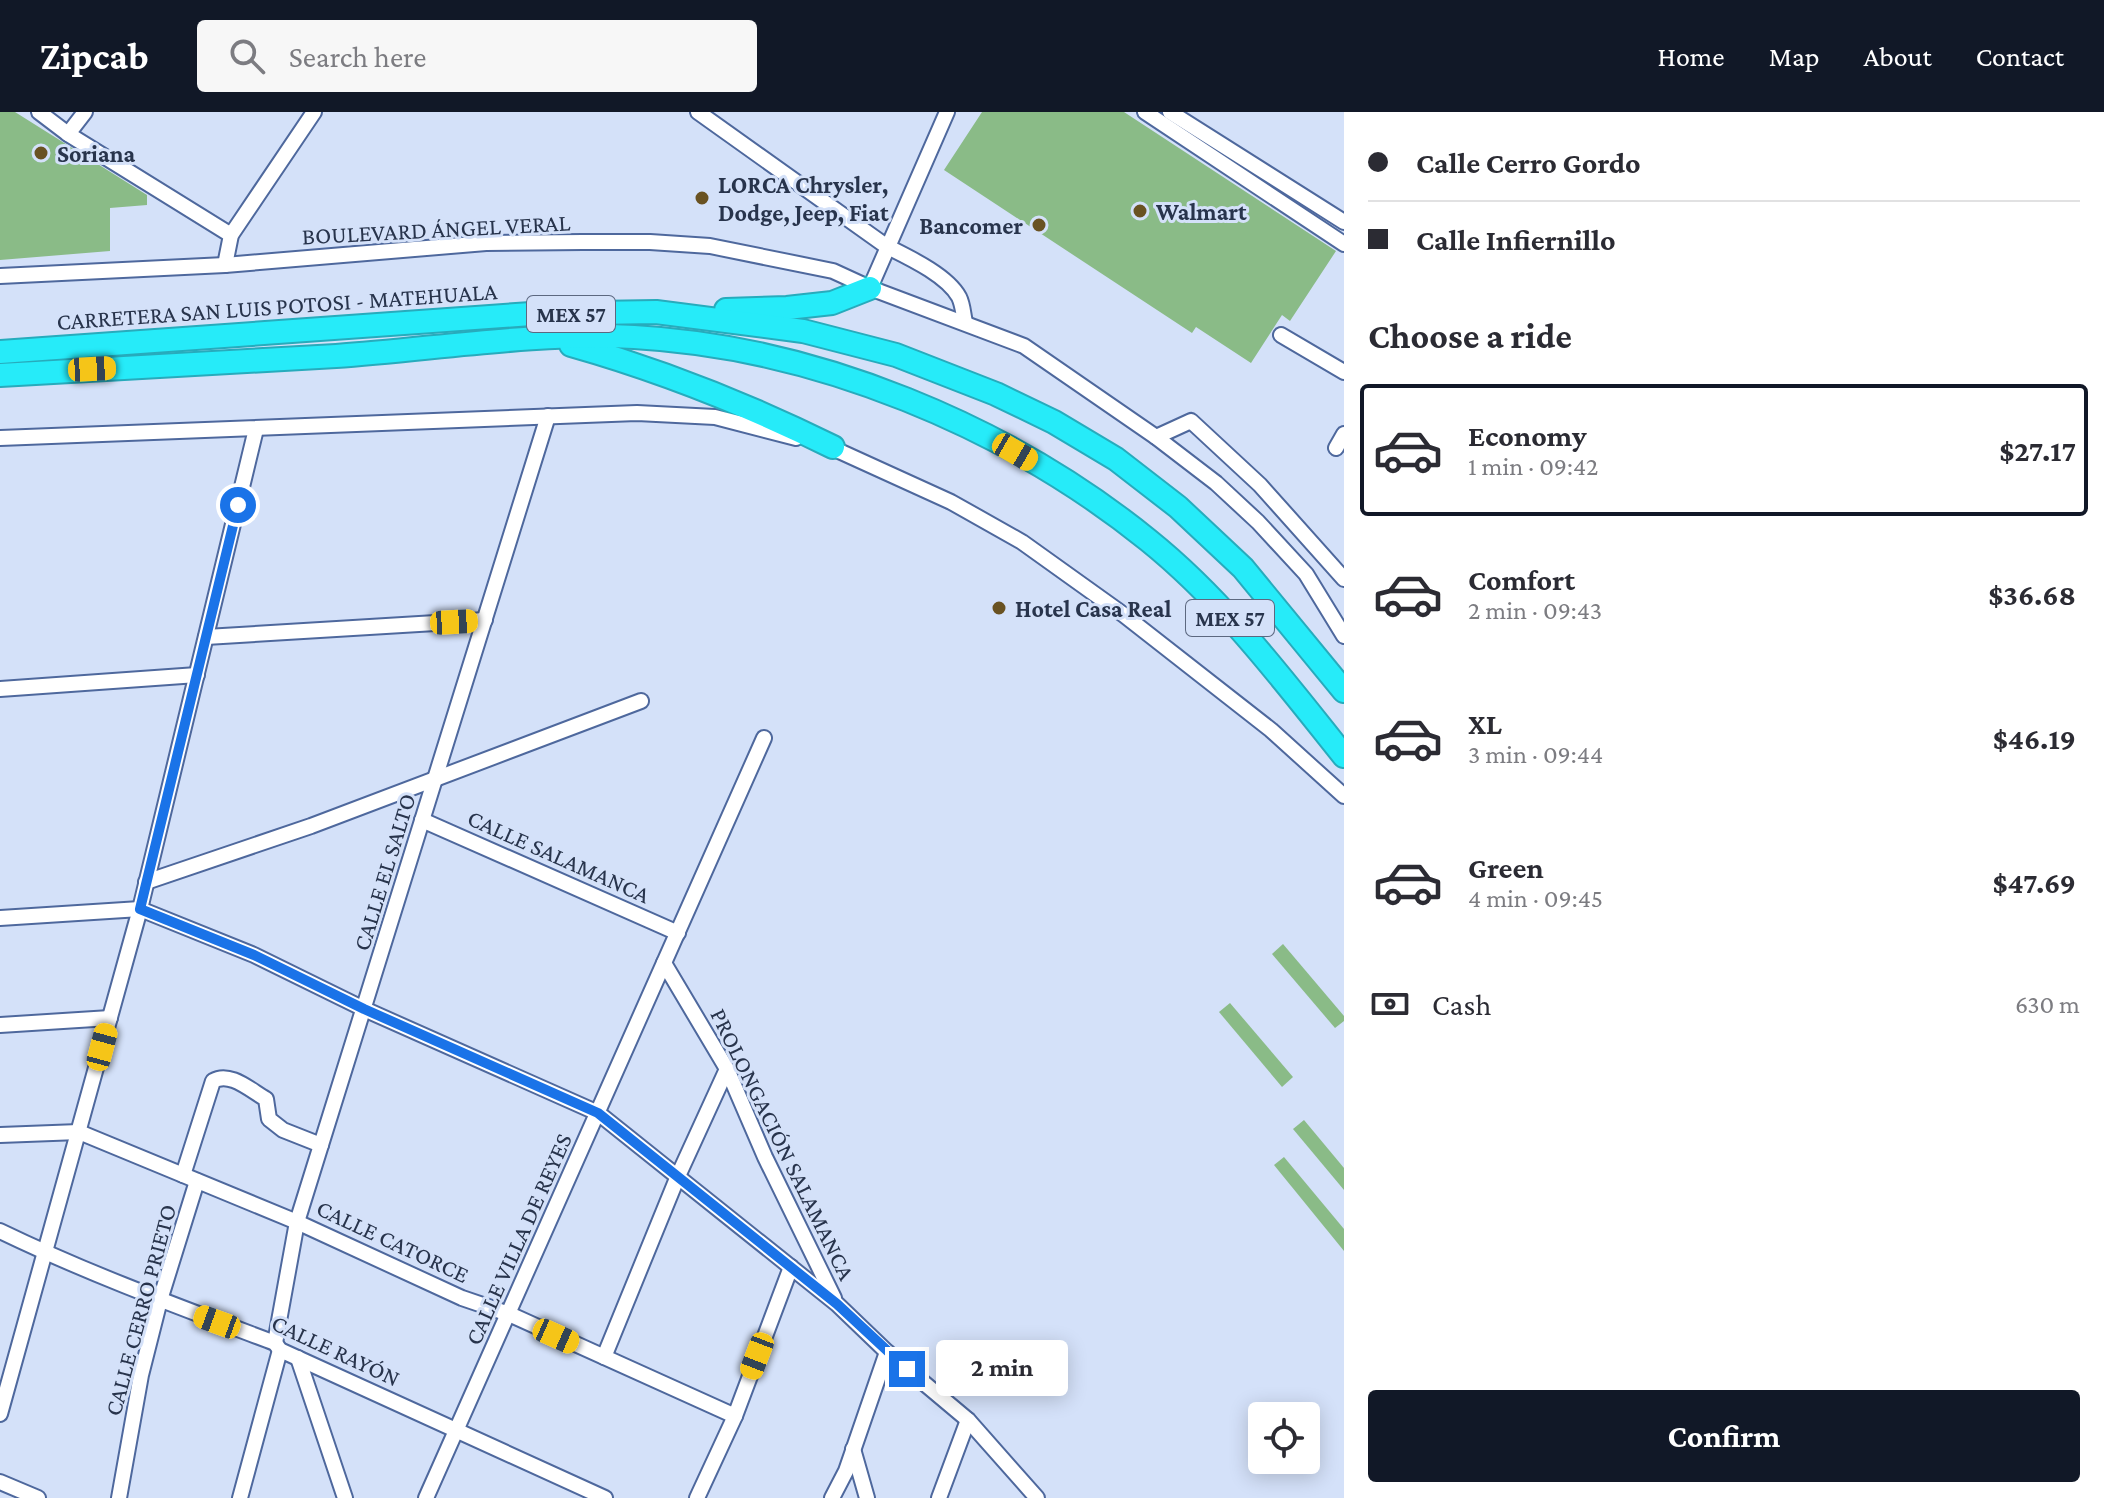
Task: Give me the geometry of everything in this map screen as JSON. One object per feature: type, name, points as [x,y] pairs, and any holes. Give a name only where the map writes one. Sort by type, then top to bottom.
[{"type":"highway","points":[[656,312],[817,305],[832,303],[870,288]]},
{"type":"highway","name":"CARRETERA SAN LUIS POTOSI - MATEHUALA","points":[[0,352],[531,314],[656,312],[803,331],[896,355],[996,394],[1054,422],[1116,459],[1178,507],[1243,568],[1344,691]]},
{"type":"highway","name":"CARRETERA SAN LUIS POTOSI - MATEHUALA","points":[[0,375],[337,356],[547,338],[634,337],[724,348],[789,361],[883,390],[993,440],[1096,501],[1150,541],[1218,604],[1344,756]]},
{"type":"highway","points":[[547,338],[641,365],[760,411],[833,447]]},
{"type":"street","points":[[39,112],[68,134],[231,235]]},
{"type":"street","points":[[68,134],[85,112]]},
{"type":"street","points":[[225,265],[231,235],[314,112]]},
{"type":"street","points":[[698,112],[886,246],[914,260],[952,287],[961,300],[965,322]]},
{"type":"street","points":[[870,288],[947,112]]},
{"type":"street","points":[[1145,112],[1344,244]]},
{"type":"street","points":[[1170,112],[1344,222]]},
{"type":"street","name":"BOULEVARD ÁNGEL VERAL","points":[[0,276],[225,265],[486,243],[650,242],[710,246],[833,271],[1024,346],[1156,437],[1216,483],[1258,522],[1339,613],[1344,636]]},
{"type":"street","points":[[1281,335],[1344,372]]},
{"type":"street","points":[[0,438],[637,413],[715,417],[833,447],[951,502],[1022,542],[1124,615],[1271,730],[1344,796]]},
{"type":"street","name":"CALLE EL SALTO","points":[[240,1498],[277,1347],[297,1222],[548,416]]},
{"type":"street","points":[[1156,437],[1191,421],[1260,485],[1344,579]]},
{"type":"street","points":[[0,1414],[140,909],[256,429]]},
{"type":"street","points":[[1336,448],[1344,434]]},
{"type":"street","points":[[206,637],[485,620]]},
{"type":"street","points":[[0,689],[197,675]]},
{"type":"street","points":[[146,882],[311,826],[641,701]]},
{"type":"street","name":"CALLE VILLA DE REYES","points":[[426,1498],[764,738]]},
{"type":"street","name":"CALLE SALAMANCA","points":[[422,820],[678,933]]},
{"type":"street","points":[[0,918],[140,909],[254,955],[364,1009],[598,1113],[837,1304],[887,1352],[968,1420],[1037,1498]]},
{"type":"street","name":"PROLONGACIÓN SALAMANCA","points":[[664,963],[727,1069],[765,1157],[837,1304]]},
{"type":"street","points":[[0,1025],[110,1018]]},
{"type":"street","points":[[604,1357],[678,1176],[727,1069]]},
{"type":"street","name":"CALLE CERRO PRIETO","points":[[119,1498],[141,1375],[213,1081],[228,1077],[266,1099],[269,1119],[283,1130],[321,1145]]},
{"type":"street","points":[[0,1135],[79,1132]]},
{"type":"street","name":"CALLE CATORCE","points":[[79,1132],[297,1222],[462,1298],[509,1314],[735,1416]]},
{"type":"street","name":"CALLE RAYÓN","points":[[0,1231],[46,1253],[277,1347],[605,1498]]},
{"type":"street","points":[[697,1498],[735,1416],[791,1267]]},
{"type":"street","points":[[832,1498],[887,1352]]},
{"type":"street","points":[[298,1358],[345,1498]]},
{"type":"street","points":[[939,1498],[968,1420]]},
{"type":"street","points":[[853,1449],[867,1498]]},
{"type":"street","points":[[0,1482],[38,1498]]},
{"type":"building","name":"Soriana","points":[[0,112],[15,112],[147,195],[147,205],[110,208],[110,251],[0,260]]},
{"type":"building","name":"Walmart","points":[[982,112],[1124,112],[1336,251],[1290,321],[1282,315],[1251,363],[1196,327],[1192,333],[944,170]]},
{"type":"building","points":[[1283,944],[1344,1016],[1344,1021],[1335,1028],[1272,954]]},
{"type":"building","points":[[1230,1003],[1293,1077],[1282,1087],[1219,1012]]},
{"type":"building","points":[[1304,1120],[1344,1168],[1344,1190],[1293,1129]]},
{"type":"building","points":[[1284,1157],[1344,1229],[1344,1251],[1274,1165]]},
{"type":"place","name":"Soriana","points":[[41,153]]},
{"type":"place","name":"LORCA Chrysler, Dodge, Jeep, Fiat","points":[[702,198]]},
{"type":"place","name":"Walmart","points":[[1140,211]]},
{"type":"place","name":"Bancomer","points":[[1039,225]]},
{"type":"place","name":"Hotel Casa Real","points":[[999,608]]},
{"type":"route","points":[[238,505],[140,909],[254,955],[364,1009],[598,1113],[837,1304],[907,1369]]}]
